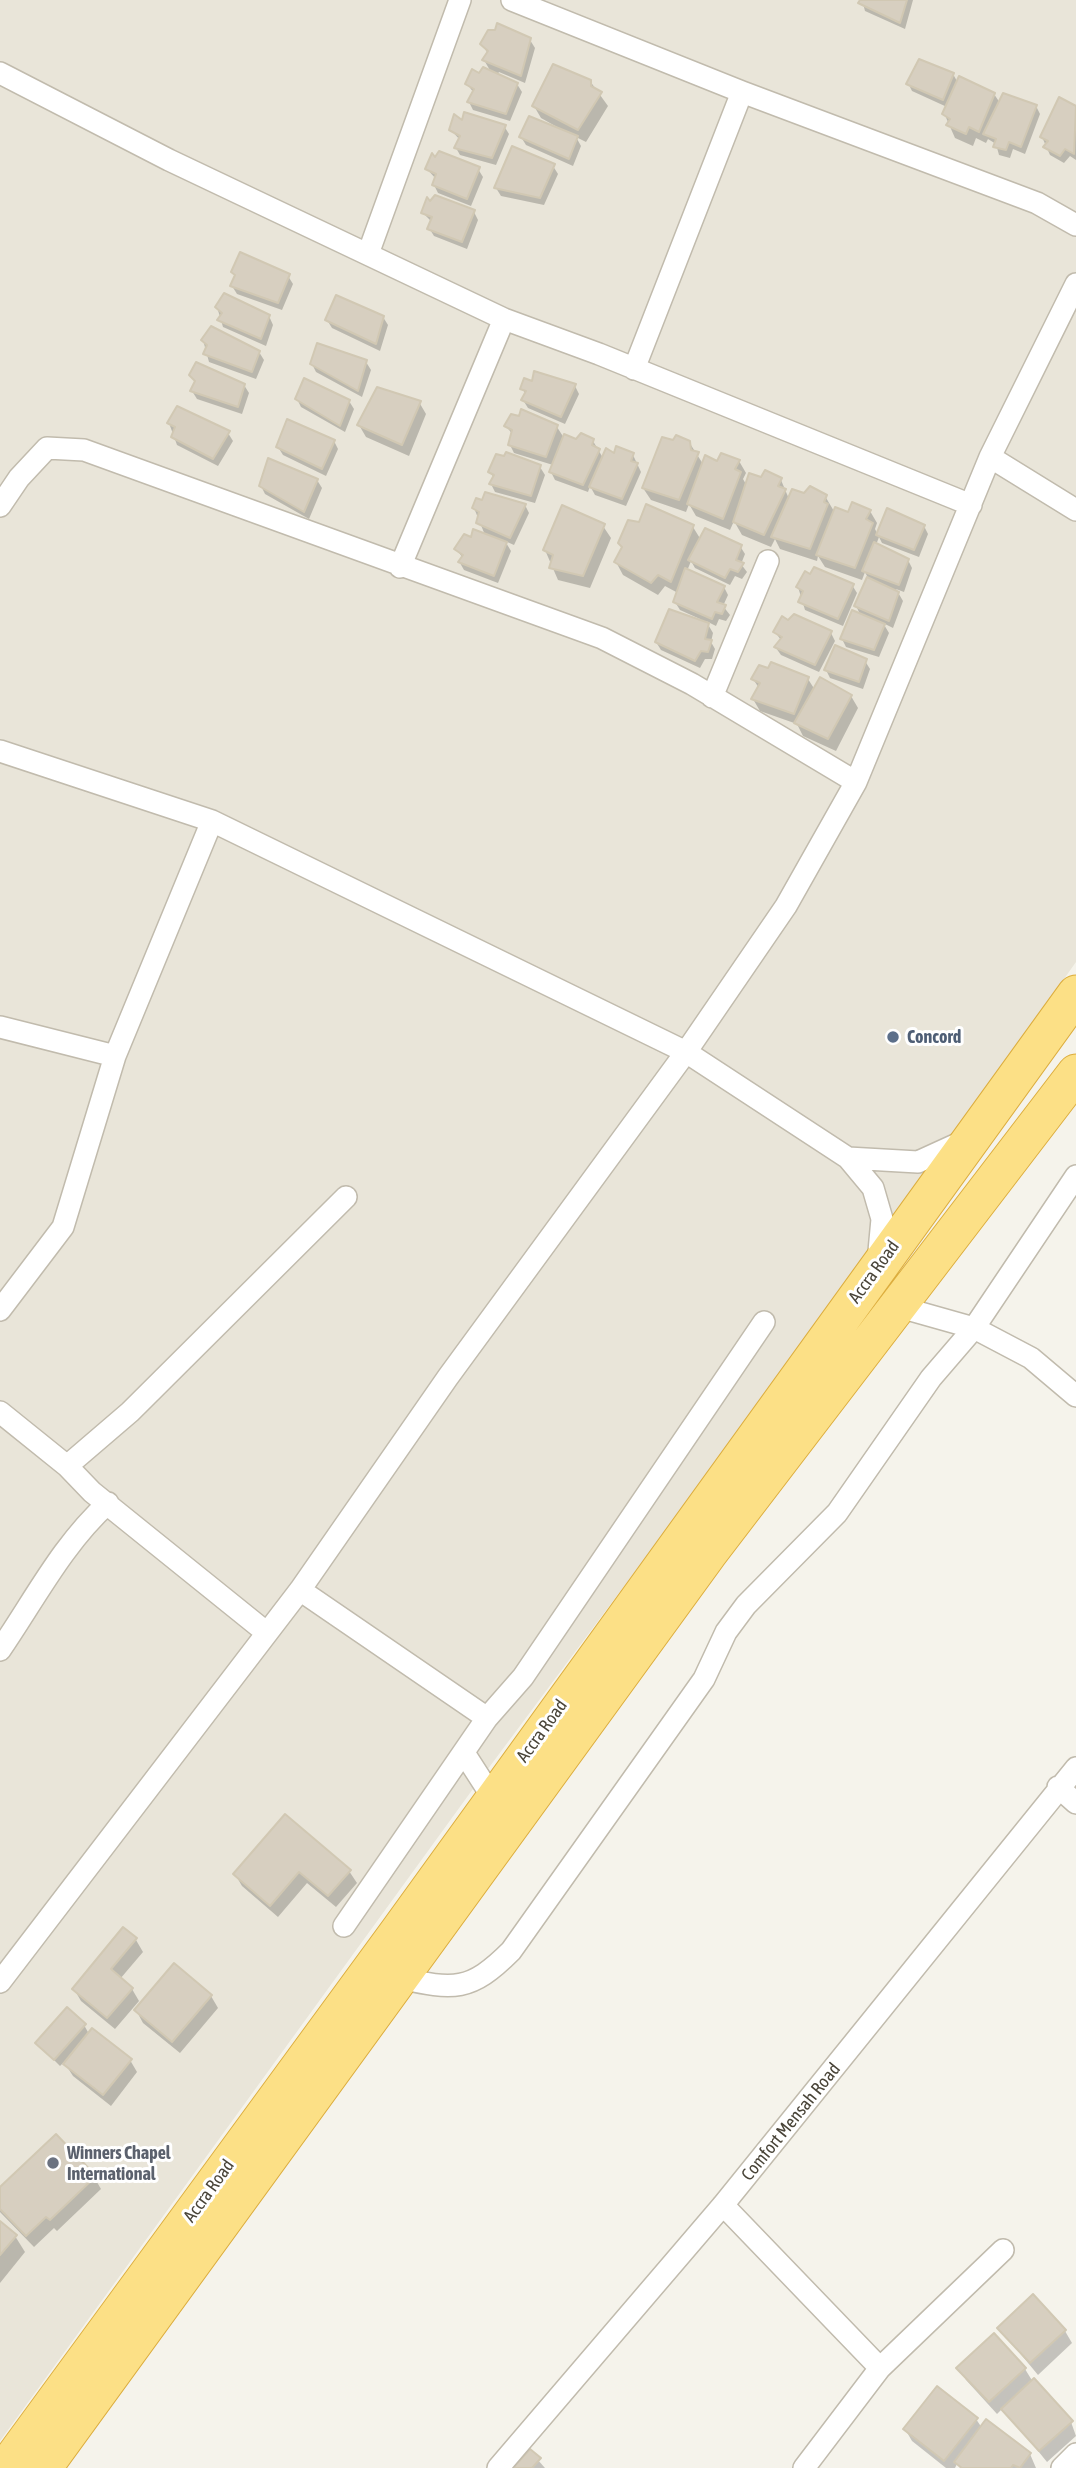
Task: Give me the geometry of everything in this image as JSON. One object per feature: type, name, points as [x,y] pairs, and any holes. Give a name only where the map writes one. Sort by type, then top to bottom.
[{"type":"highway","name":"Accra Road","points":[[6,2468],[1076,994]]},
{"type":"highway","name":"Accra Road","points":[[43,2468],[708,1554],[1076,1073]]},
{"type":"street","points":[[368,254],[460,0]]},
{"type":"street","points":[[512,0],[742,92],[1037,203],[1076,225]]},
{"type":"street","points":[[0,73],[169,160],[504,319],[971,505]]},
{"type":"street","points":[[634,369],[742,92]]},
{"type":"street","points":[[0,1982],[300,1590],[448,1377],[686,1052],[786,906],[856,782],[990,457],[1076,284]]},
{"type":"street","points":[[400,567],[504,319]]},
{"type":"street","points":[[0,506],[19,478],[47,448],[84,450],[400,567],[602,638],[712,696],[856,782]]},
{"type":"street","points":[[990,457],[1076,510]]},
{"type":"street","points":[[712,696],[768,561]]},
{"type":"street","points":[[0,751],[212,821],[686,1052],[848,1158],[873,1188],[882,1219],[877,1267]]},
{"type":"street","points":[[4,1299],[64,1227],[115,1056],[212,821]]},
{"type":"street","points":[[0,1027],[115,1056]]},
{"type":"street","points":[[848,1158],[918,1162],[971,1138]]},
{"type":"street","points":[[400,1978],[441,1987],[460,1987],[491,1971],[511,1951],[704,1679],[726,1632],[746,1605],[838,1513],[930,1378],[974,1328],[1076,1176]]},
{"type":"street","points":[[66,1466],[131,1412],[346,1197]]},
{"type":"street","points":[[897,1307],[974,1328],[1031,1358],[1076,1395]]},
{"type":"street","points":[[344,1926],[487,1718],[523,1677],[764,1322]]},
{"type":"street","points":[[0,1412],[66,1466],[92,1492],[267,1633]]},
{"type":"street","points":[[0,1650],[56,1561],[81,1528],[108,1503]]},
{"type":"street","points":[[300,1590],[487,1718]]},
{"type":"street","points":[[464,1752],[494,1798]]},
{"type":"street","name":"Comfort Mensah Road","points":[[498,2468],[723,2205],[1076,1768]]},
{"type":"street","points":[[1058,1787],[1076,1803]]},
{"type":"street","points":[[723,2205],[880,2368]]},
{"type":"street","points":[[804,2468],[880,2368],[1003,2250]]},
{"type":"street","points":[[1062,2468],[1076,2454]]},
{"type":"shaded area","points":[[0,0],[1076,0],[1076,962],[814,1331],[470,1793],[0,2441]]},
{"type":"building","points":[[860,0],[907,0],[900,23],[858,3]]},
{"type":"building","points":[[497,23],[531,38],[521,76],[482,60],[488,51],[480,44],[488,30],[495,30]]},
{"type":"building","points":[[919,59],[954,73],[943,100],[906,84]]},
{"type":"building","points":[[553,64],[591,80],[591,86],[602,92],[578,130],[532,106]]},
{"type":"building","points":[[483,67],[518,83],[506,114],[467,102],[474,89],[465,84],[472,69],[479,73]]},
{"type":"building","points":[[959,76],[995,93],[979,132],[969,127],[966,134],[946,125],[950,119],[942,114]]},
{"type":"building","points":[[1003,93],[1037,105],[1021,147],[1009,142],[1006,150],[993,147],[996,139],[983,134]]},
{"type":"building","points":[[1059,97],[1076,106],[1074,154],[1065,149],[1060,156],[1043,147],[1048,141],[1040,137]]},
{"type":"building","points":[[464,112],[506,125],[492,158],[454,148],[460,136],[449,130],[454,114],[462,120]]},
{"type":"building","points":[[529,116],[578,136],[569,159],[519,137]]},
{"type":"building","points":[[512,146],[555,164],[540,198],[494,188]]},
{"type":"building","points":[[439,151],[480,167],[467,199],[432,185],[436,174],[425,169],[432,153],[435,157]]},
{"type":"building","points":[[435,195],[475,210],[462,242],[427,229],[432,217],[421,213],[427,197],[430,201]]},
{"type":"building","points":[[240,252],[290,274],[278,303],[230,286],[235,275],[231,272]]},
{"type":"building","points":[[224,293],[270,315],[261,339],[217,320],[222,313],[215,307]]},
{"type":"building","points":[[336,295],[384,316],[376,344],[325,320]]},
{"type":"building","points":[[211,326],[260,351],[252,372],[203,354],[207,345],[201,340]]},
{"type":"building","points":[[317,343],[367,360],[358,391],[310,364]]},
{"type":"building","points":[[196,362],[245,384],[238,407],[190,391],[195,381],[189,375]]},
{"type":"building","points":[[534,371],[576,384],[561,417],[521,400],[526,391],[520,389],[524,378],[532,381]]},
{"type":"building","points":[[304,378],[350,400],[340,426],[295,399]]},
{"type":"building","points":[[377,387],[421,401],[402,445],[357,425]]},
{"type":"building","points":[[177,406],[230,431],[213,459],[171,437],[175,427],[167,423]]},
{"type":"building","points":[[521,409],[558,425],[546,457],[508,445],[512,430],[504,426],[511,414],[519,416]]},
{"type":"building","points":[[287,419],[335,440],[322,469],[276,447]]},
{"type":"building","points":[[581,433],[594,439],[592,445],[600,449],[583,485],[549,472],[564,434],[576,439]]},
{"type":"building","points":[[676,435],[690,441],[691,450],[699,452],[679,500],[642,488],[662,437],[673,440]]},
{"type":"building","points":[[616,446],[634,453],[631,461],[638,463],[622,499],[589,487],[606,448],[614,453]]},
{"type":"building","points":[[506,452],[541,465],[531,496],[489,484],[494,475],[488,472],[496,454],[504,456]]},
{"type":"building","points":[[721,453],[740,460],[735,469],[741,472],[723,519],[687,504],[705,455],[717,461]]},
{"type":"building","points":[[268,458],[318,479],[304,512],[259,486]]},
{"type":"building","points":[[765,470],[782,478],[778,486],[786,489],[764,535],[733,522],[749,473],[761,477]]},
{"type":"building","points":[[810,486],[827,495],[824,502],[828,504],[810,549],[771,537],[792,489],[804,493]]},
{"type":"building","points":[[485,492],[526,504],[510,538],[476,523],[479,512],[472,508],[476,498],[482,500]]},
{"type":"building","points":[[852,502],[871,510],[866,519],[873,523],[855,568],[816,555],[835,507],[848,512]]},
{"type":"building","points":[[646,504],[694,525],[671,582],[658,575],[651,583],[614,562],[622,547],[618,543],[628,520],[639,522]]},
{"type":"building","points":[[562,505],[605,524],[583,576],[549,568],[553,555],[543,550]]},
{"type":"building","points":[[887,508],[925,525],[914,550],[876,535]]},
{"type":"building","points":[[705,528],[742,545],[736,560],[744,563],[738,572],[730,569],[725,578],[688,560]]},
{"type":"building","points":[[473,529],[507,542],[494,576],[458,562],[463,555],[454,549],[464,534],[471,537]]},
{"type":"building","points":[[874,542],[909,559],[899,585],[862,571]]},
{"type":"building","points":[[814,567],[854,584],[838,619],[798,602],[803,591],[796,587],[805,571],[810,574]]},
{"type":"building","points":[[685,568],[725,586],[717,602],[726,605],[722,614],[715,612],[712,619],[673,602]]},
{"type":"building","points":[[867,577],[899,592],[889,621],[854,606]]},
{"type":"building","points":[[669,609],[709,623],[705,639],[712,640],[708,652],[701,651],[695,661],[655,642]]},
{"type":"building","points":[[852,610],[885,624],[874,650],[840,639]]},
{"type":"building","points":[[794,614],[832,631],[815,665],[774,647],[782,637],[773,632],[782,616],[788,620]]},
{"type":"building","points":[[835,645],[867,659],[859,682],[824,670]]},
{"type":"building","points":[[771,662],[809,677],[794,714],[751,699],[760,683],[751,679],[759,665],[768,668]]},
{"type":"building","points":[[820,677],[852,695],[828,739],[794,723]]},
{"type":"building","points":[[285,1814],[351,1870],[328,1896],[299,1872],[270,1906],[233,1874]]},
{"type":"building","points":[[123,1927],[137,1938],[111,1969],[133,1988],[107,2018],[72,1989]]},
{"type":"building","points":[[174,1963],[212,1995],[172,2042],[134,2010]]},
{"type":"building","points":[[67,2007],[86,2024],[54,2060],[35,2043]]},
{"type":"building","points":[[92,2028],[132,2059],[103,2095],[63,2064]]},
{"type":"building","points":[[56,2134],[96,2176],[50,2220],[46,2217],[26,2236],[0,2209],[0,2187]]},
{"type":"building","points":[[0,2221],[17,2235],[0,2255]]},
{"type":"building","points":[[1033,2294],[1066,2330],[1030,2363],[997,2328]]},
{"type":"building","points":[[994,2333],[1026,2368],[989,2402],[956,2368]]},
{"type":"building","points":[[1034,2378],[1073,2421],[1039,2451],[1001,2409]]},
{"type":"building","points":[[937,2386],[978,2418],[944,2461],[903,2429]]},
{"type":"building","points":[[986,2419],[1031,2453],[1020,2468],[1013,2465],[1011,2468],[962,2468],[954,2462]]},
{"type":"building","points":[[530,2449],[541,2458],[532,2468],[513,2468]]},
{"type":"place","name":"Concord","points":[[893,1037]]},
{"type":"place","name":"Winners Chapel International","points":[[53,2163]]}]
